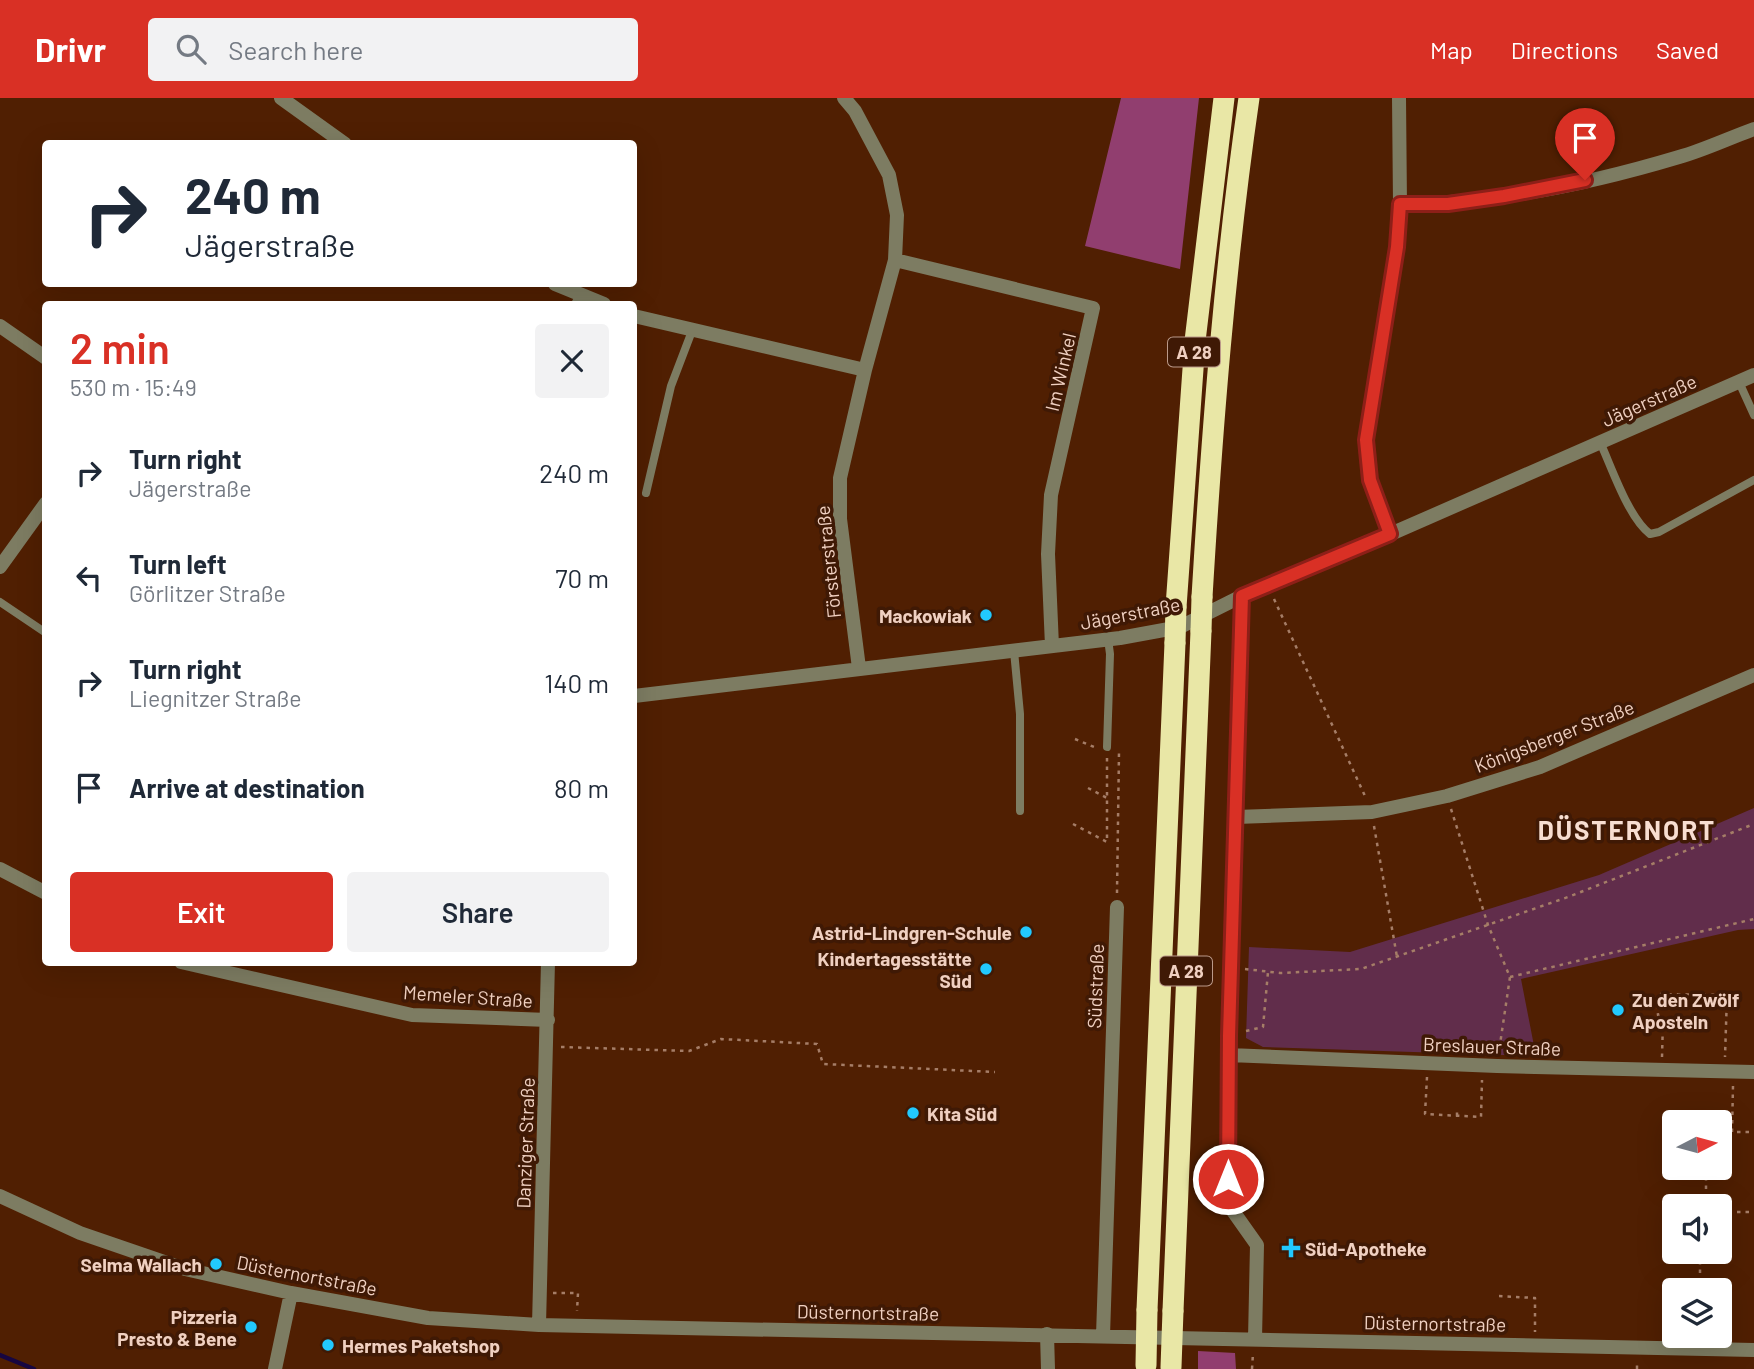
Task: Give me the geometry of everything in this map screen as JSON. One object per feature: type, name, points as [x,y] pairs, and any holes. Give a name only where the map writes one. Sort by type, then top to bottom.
[{"type":"highway","name":"A 28","points":[[1145,1367],[1176,607],[1195,341],[1224,98]]},
{"type":"highway","name":"A 28","points":[[1170,1368],[1211,440],[1230,242],[1249,98]]},
{"type":"street","points":[[281,98],[339,140]]},
{"type":"street","name":"Försterstraße","points":[[844,98],[855,111],[889,175],[897,215],[895,260],[865,370],[840,478],[840,519],[859,668]]},
{"type":"street","points":[[1390,534],[1370,480],[1366,440],[1397,247],[1400,204],[1399,98]]},
{"type":"street","points":[[1400,204],[1448,204],[1585,180],[1681,157],[1754,129]]},
{"type":"street","name":"Im Winkel","points":[[895,260],[1093,308],[1051,495],[1048,554],[1052,646]]},
{"type":"street","points":[[559,287],[578,300]]},
{"type":"street","points":[[637,317],[865,370]]},
{"type":"street","points":[[0,326],[42,355]]},
{"type":"street","name":"Jägerstraße","points":[[637,696],[1108,639],[1180,626],[1242,596],[1754,375]]},
{"type":"street","points":[[0,567],[42,509]]},
{"type":"street","points":[[1242,596],[1229,1036],[1228,1204],[1256,1245],[1255,1339]]},
{"type":"street","name":"Königsberger Straße","points":[[1236,817],[1372,812],[1447,796],[1540,766],[1754,675]]},
{"type":"street","points":[[0,869],[42,891]]},
{"type":"street","name":"Südstraße","points":[[1103,1336],[1117,906]]},
{"type":"street","name":"Memeler Straße","points":[[198,966],[412,1015],[548,1020]]},
{"type":"street","name":"Danziger Straße","points":[[539,1325],[548,966]]},
{"type":"street","name":"Breslauer Straße","points":[[1229,1055],[1490,1066],[1754,1072]]},
{"type":"street","name":"Düsternortstraße","points":[[0,1196],[79,1233],[172,1264],[291,1293],[428,1318],[539,1325],[1754,1350]]},
{"type":"street","points":[[275,1369],[291,1293]]},
{"type":"street","points":[[1047,1335],[1048,1369]]},
{"type":"lane","points":[[646,493],[671,386],[692,331]]},
{"type":"lane","points":[[1739,382],[1754,415]]},
{"type":"lane","points":[[1600,442],[1630,507],[1643,529],[1650,534],[1754,480]]},
{"type":"lane","points":[[0,602],[42,630]]},
{"type":"lane","points":[[1107,750],[1110,654],[1108,639]]},
{"type":"lane","points":[[1014,651],[1020,713],[1020,811]]},
{"type":"path","points":[[1268,585],[1372,812],[1397,957]]},
{"type":"path","points":[[1073,824],[1107,842],[1107,750],[1075,739]]},
{"type":"path","points":[[1117,906],[1119,744]]},
{"type":"path","points":[[1088,788],[1107,798]]},
{"type":"path","points":[[1427,1063],[1425,1114],[1481,1116],[1510,976],[1488,925],[1447,796]]},
{"type":"path","points":[[1231,967],[1280,973],[1361,969],[1568,897],[1754,824]]},
{"type":"path","points":[[1510,976],[1754,919]]},
{"type":"path","points":[[1229,1036],[1263,1027],[1268,972]]},
{"type":"path","points":[[1662,1070],[1663,1020],[1658,1015],[1657,994],[1727,995],[1731,1110]]},
{"type":"path","points":[[547,1047],[689,1051],[721,1039],[748,1040],[817,1044],[823,1064],[995,1072]]},
{"type":"path","points":[[1457,1108],[1457,1116]]},
{"type":"path","points":[[1732,1132],[1754,1132]]},
{"type":"path","points":[[1732,1212],[1754,1212]]},
{"type":"path","points":[[540,1292],[578,1293],[576,1325]]},
{"type":"path","points":[[1499,1296],[1535,1298],[1535,1345]]},
{"type":"path","points":[[1506,1296],[1506,1302]]},
{"type":"shaded area","points":[[1121,98],[1199,98],[1180,269],[1085,246]]},
{"type":"shaded area","points":[[1754,808],[1754,929],[1738,930],[1521,979],[1536,1056],[1263,1047],[1246,1038],[1249,947],[1350,952],[1599,875]]},
{"type":"shaded area","points":[[1198,1351],[1235,1353],[1236,1369],[1198,1369]]},
{"type":"waterway","points":[[0,1355],[34,1369]]},
{"type":"place","name":"Mackowiak","points":[[986,615]]},
{"type":"place","name":"Astrid-Lindgren-Schule","points":[[1026,932]]},
{"type":"place","name":"Kindertagesstätte Süd","points":[[986,969]]},
{"type":"place","name":"Zu den Zwölf Aposteln","points":[[1618,1010]]},
{"type":"place","name":"Kita Süd","points":[[913,1113]]},
{"type":"place","name":"Süd-Apotheke","points":[[1291,1248]]},
{"type":"place","name":"Selma Wallach","points":[[216,1264]]},
{"type":"place","name":"Pizzeria Presto & Bene","points":[[251,1327]]},
{"type":"place","name":"Hermes Paketshop","points":[[328,1345]]},
{"type":"district","name":"DÜSTERNORT","points":[[1627,829]]},
{"type":"route","points":[[1228,1179],[1229,1036],[1242,596],[1390,534],[1370,480],[1366,440],[1397,247],[1400,204],[1448,204],[1585,180]]}]
